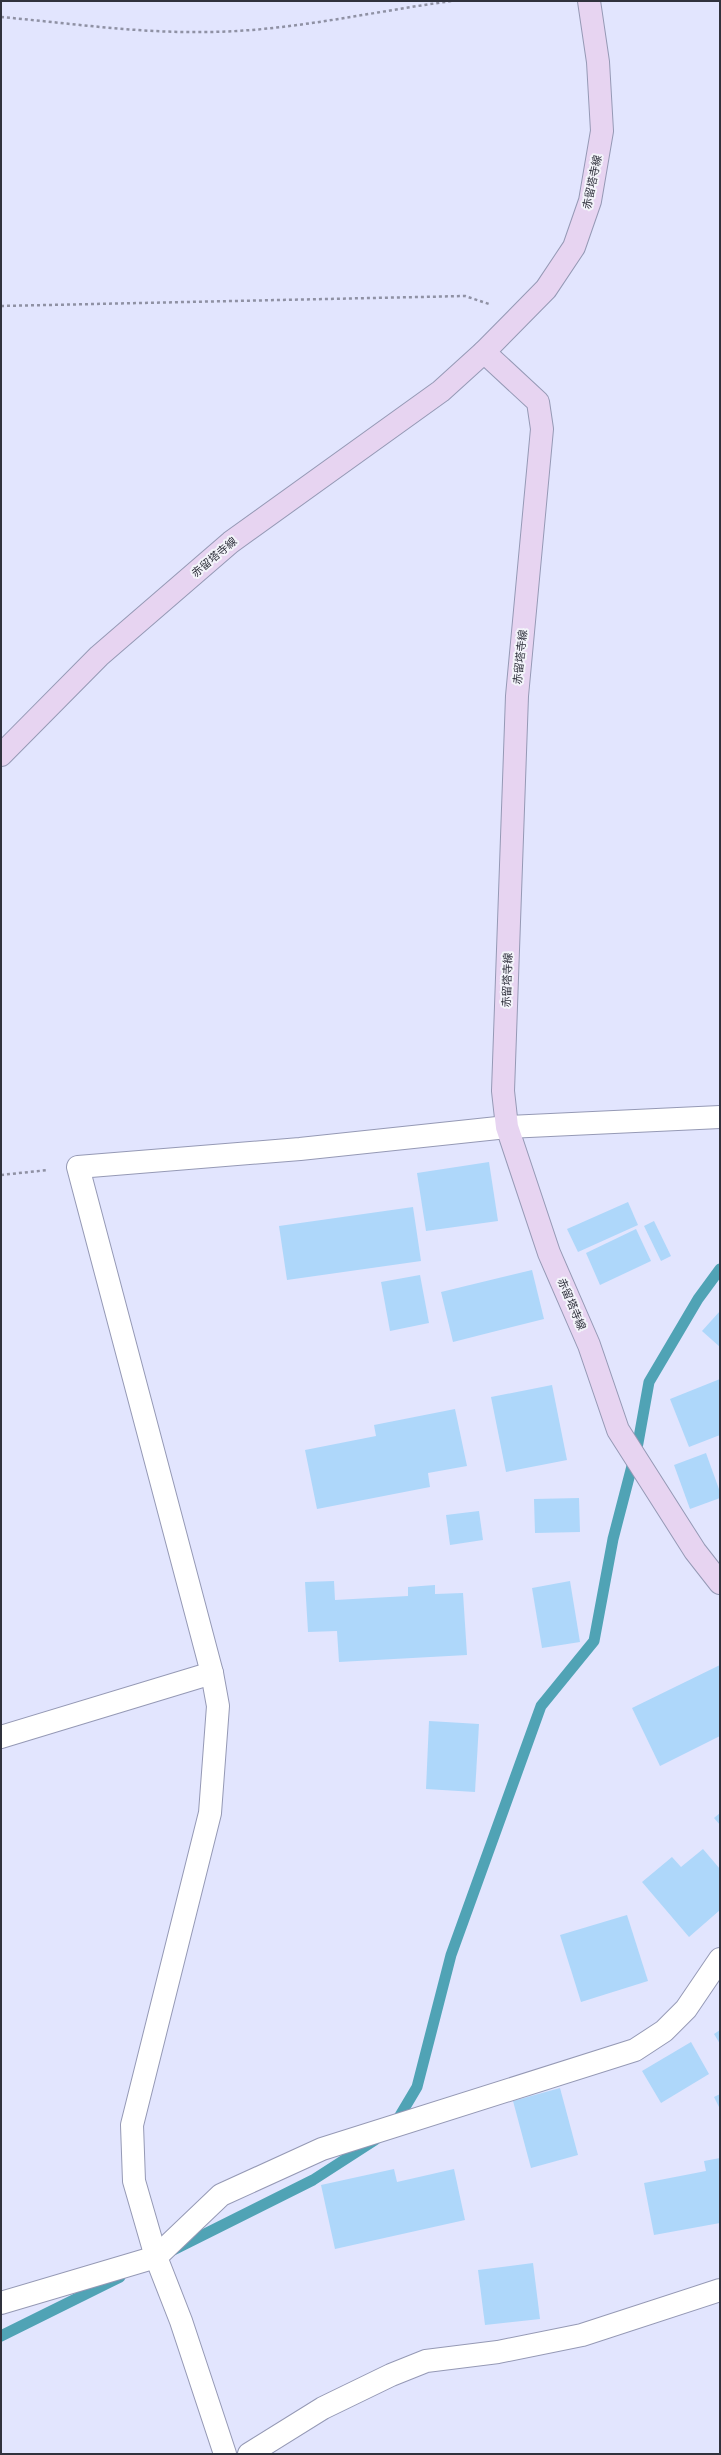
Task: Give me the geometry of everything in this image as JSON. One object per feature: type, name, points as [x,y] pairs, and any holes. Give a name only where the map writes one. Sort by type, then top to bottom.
[{"type":"main road","name":"赤留塔寺線","points":[[1,755],[99,656],[231,542],[441,390],[484,352],[546,289],[574,247],[590,201],[602,131],[598,62],[589,1]]},
{"type":"main road","name":"赤留塔寺線","points":[[484,352],[538,402],[542,429],[516,696],[503,1090],[507,1127],[549,1253],[590,1345],[618,1430],[695,1551],[720,1583]]},
{"type":"street","points":[[225,2454],[181,2321],[156,2257],[134,2181],[132,2125],[210,1813],[218,1706],[212,1673],[78,1167],[300,1150],[507,1127],[720,1117]]},
{"type":"street","points":[[1,1738],[212,1673]]},
{"type":"street","points":[[1,2303],[156,2257],[221,2195],[322,2149],[635,2050],[664,2031],[686,2009],[720,1959]]},
{"type":"street","points":[[249,2454],[323,2408],[391,2375],[426,2361],[498,2352],[582,2335],[720,2290]]},
{"type":"path","points":[[1,17],[116,28],[203,32],[259,29],[323,22],[452,1]]},
{"type":"path","points":[[1,306],[465,296],[486,302],[511,324]]},
{"type":"path","points":[[1,1175],[78,1167]]},
{"type":"building","points":[[489,1162],[498,1221],[426,1231],[417,1173]]},
{"type":"building","points":[[628,1202],[638,1225],[578,1252],[567,1229]]},
{"type":"building","points":[[413,1207],[421,1261],[287,1280],[279,1226]]},
{"type":"building","points":[[654,1221],[671,1256],[661,1261],[644,1226]]},
{"type":"building","points":[[636,1229],[651,1261],[600,1285],[586,1253]]},
{"type":"building","points":[[532,1270],[544,1319],[453,1342],[441,1292]]},
{"type":"building","points":[[420,1275],[429,1323],[390,1331],[381,1282]]},
{"type":"building","points":[[720,1311],[720,1347],[702,1331]]},
{"type":"building","points":[[720,1379],[720,1435],[689,1447],[670,1399]]},
{"type":"building","points":[[552,1385],[567,1460],[506,1472],[491,1397]]},
{"type":"building","points":[[455,1409],[467,1466],[428,1473],[430,1487],[317,1509],[305,1450],[376,1436],[374,1425]]},
{"type":"building","points":[[706,1453],[720,1492],[720,1498],[690,1509],[674,1465]]},
{"type":"building","points":[[579,1498],[580,1532],[535,1533],[534,1499]]},
{"type":"building","points":[[479,1511],[483,1540],[450,1545],[446,1515]]},
{"type":"building","points":[[334,1581],[335,1600],[408,1596],[408,1587],[435,1585],[435,1594],[463,1593],[467,1655],[339,1662],[337,1631],[308,1632],[305,1582]]},
{"type":"building","points":[[570,1581],[580,1642],[542,1648],[532,1588]]},
{"type":"building","points":[[720,1665],[720,1736],[660,1766],[632,1708]]},
{"type":"building","points":[[429,1721],[479,1724],[475,1792],[426,1789]]},
{"type":"building","points":[[720,1813],[720,1825],[714,1818]]},
{"type":"building","points":[[703,1849],[720,1869],[720,1910],[689,1937],[642,1882],[672,1857],[681,1867]]},
{"type":"building","points":[[627,1915],[648,1981],[581,2002],[560,1935]]},
{"type":"building","points":[[720,2030],[720,2044],[714,2034]]},
{"type":"building","points":[[691,2042],[709,2074],[661,2103],[642,2071]]},
{"type":"building","points":[[560,2088],[578,2155],[531,2168],[513,2101]]},
{"type":"building","points":[[720,2094],[720,2109],[714,2097]]},
{"type":"building","points":[[720,2158],[720,2223],[654,2235],[644,2183],[706,2171],[704,2161]]},
{"type":"building","points":[[394,2169],[397,2182],[454,2169],[465,2220],[335,2249],[321,2185]]},
{"type":"building","points":[[533,2263],[540,2319],[485,2325],[478,2270]]},
{"type":"waterway","points":[[395,2124],[417,2087],[451,1955],[541,1706],[594,1641],[613,1539],[638,1443],[649,1382],[698,1299],[720,1269]]},
{"type":"waterway","points":[[173,2250],[313,2180],[375,2140]]},
{"type":"waterway","points":[[1,2336],[120,2277]]}]
